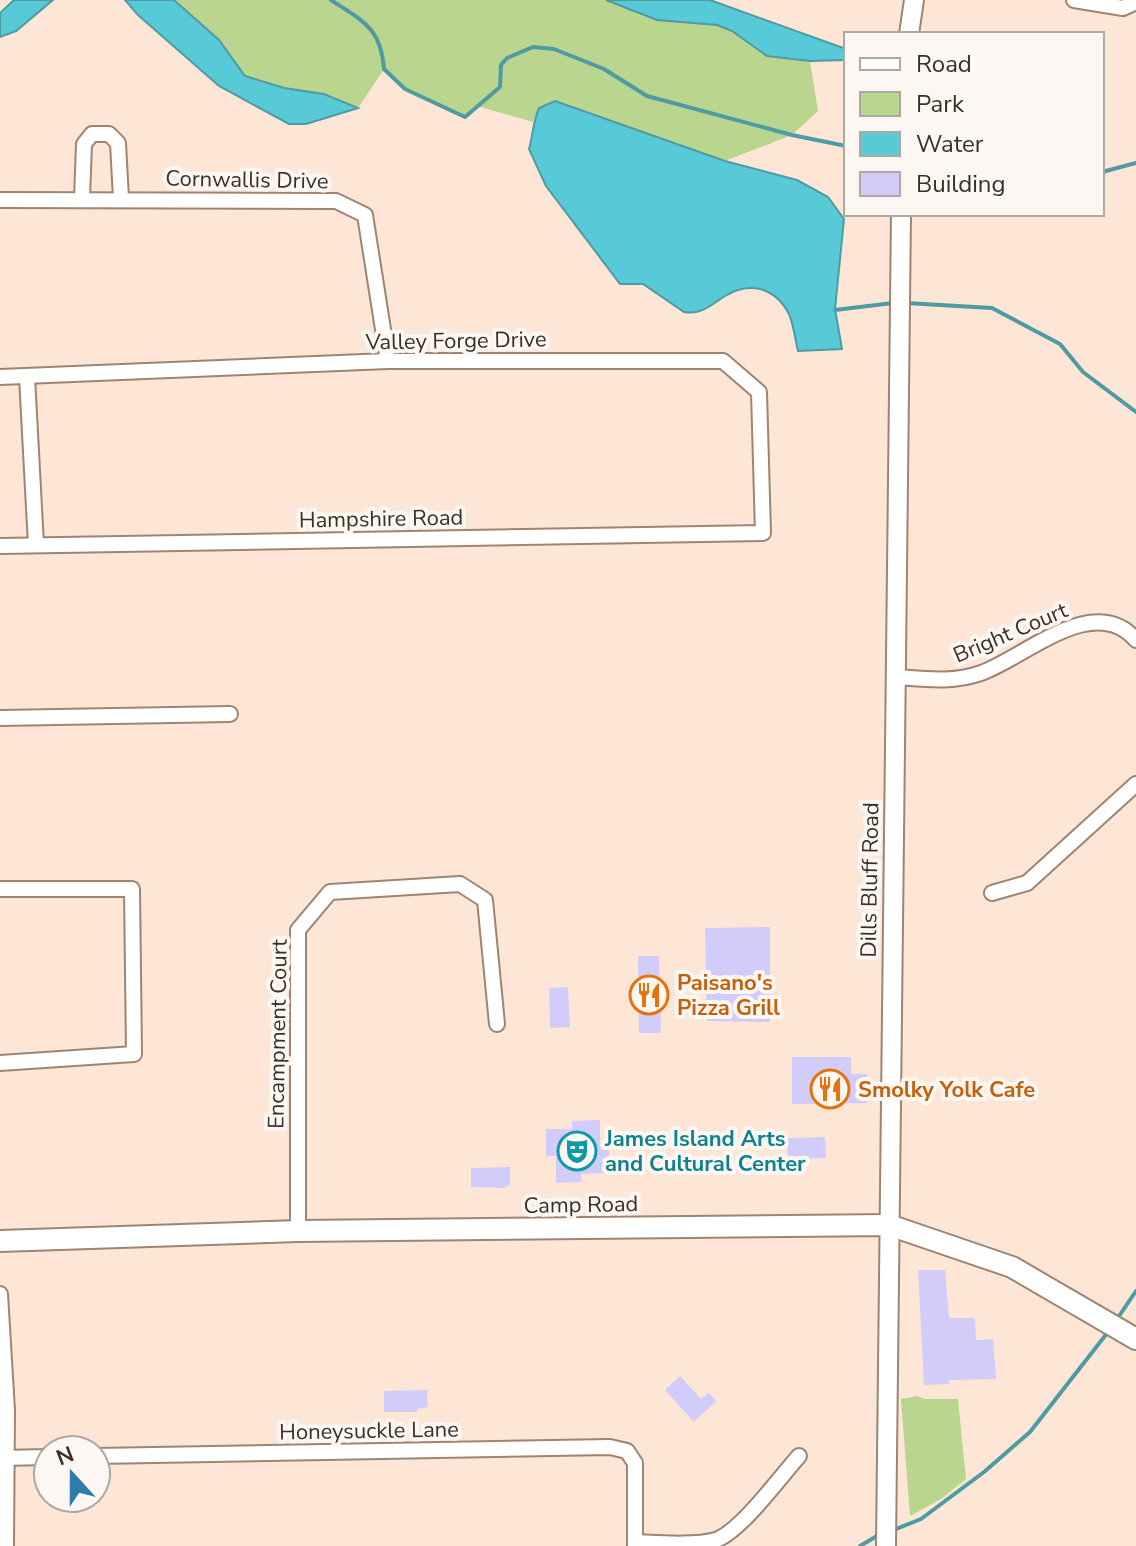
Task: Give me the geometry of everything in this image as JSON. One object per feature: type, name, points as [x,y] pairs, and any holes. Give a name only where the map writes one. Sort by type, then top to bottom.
[{"type":"main road","name":"Camp Road","points":[[0,1241],[298,1231],[889,1225],[1012,1267],[1136,1339]]},
{"type":"street","points":[[909,32],[914,0]]},
{"type":"street","points":[[1074,0],[1130,5]]},
{"type":"street","points":[[82,198],[84,144],[92,134],[109,134],[118,143],[121,199]]},
{"type":"street","name":"Cornwallis Drive","points":[[0,200],[336,201],[365,215],[388,361]]},
{"type":"street","name":"Dills Bluff Road","points":[[886,1546],[901,216]]},
{"type":"street","name":"Valley Forge Drive","points":[[0,377],[388,361],[723,361],[759,392],[763,533]]},
{"type":"street","points":[[27,377],[36,545]]},
{"type":"street","name":"Hampshire Road","points":[[0,546],[763,533]]},
{"type":"street","name":"Bright Court","points":[[896,677],[952,680],[982,673],[1059,632],[1103,622],[1128,631],[1136,640]]},
{"type":"street","points":[[0,718],[230,714]]},
{"type":"street","points":[[992,893],[1027,883],[1136,784]]},
{"type":"street","name":"Encampment Court","points":[[298,1231],[298,930],[330,892],[460,884],[485,900],[497,1024]]},
{"type":"street","points":[[0,889],[132,889],[134,1054],[0,1063]]},
{"type":"street","points":[[0,1294],[7,1410],[4,1458],[6,1546]]},
{"type":"street","name":"Honeysuckle Lane","points":[[112,1456],[610,1447],[627,1451],[635,1463],[635,1544]]},
{"type":"street","points":[[635,1544],[717,1540],[743,1521],[799,1456]]},
{"type":"street","points":[[4,1458],[32,1457]]},
{"type":"green space","points":[[174,0],[606,0],[657,20],[717,25],[732,31],[767,56],[810,61],[818,111],[792,135],[725,161],[555,101],[539,108],[533,122],[477,106],[465,117],[405,89],[384,69],[358,108],[324,94],[284,88],[245,76],[219,40]]},
{"type":"green space","points":[[917,1396],[925,1399],[958,1399],[966,1479],[941,1499],[910,1516],[901,1399]]},
{"type":"water","points":[[14,0],[53,0],[16,31],[0,37],[0,13]]},
{"type":"water","points":[[125,0],[174,0],[219,40],[245,76],[284,88],[324,94],[358,108],[306,124],[289,124],[219,86]]},
{"type":"water","points":[[606,0],[710,0],[844,48],[844,60],[810,61],[767,56],[732,31],[717,25],[657,20]]},
{"type":"water","points":[[555,101],[725,161],[797,180],[828,197],[844,219],[835,309],[842,349],[798,351],[789,314],[776,298],[761,289],[734,291],[706,308],[690,313],[643,284],[620,284],[546,186],[529,149],[539,108]]},
{"type":"building","points":[[770,927],[770,1022],[707,1021],[705,928]]},
{"type":"building","name":"Paisano's Pizza Grill","points":[[638,956],[659,956],[661,1033],[639,1033]]},
{"type":"building","points":[[568,987],[570,1027],[550,1028],[549,988]]},
{"type":"building","name":"Smolky Yolk Cafe","points":[[792,1057],[851,1057],[851,1074],[867,1074],[867,1103],[792,1104]]},
{"type":"building","name":"James Island Arts and Cultural Center","points":[[600,1120],[600,1147],[609,1147],[609,1173],[581,1174],[582,1182],[556,1183],[556,1156],[546,1156],[546,1129],[572,1129],[572,1121]]},
{"type":"building","points":[[825,1137],[826,1158],[788,1159],[787,1138]]},
{"type":"building","points":[[510,1167],[510,1185],[504,1188],[471,1187],[471,1168]]},
{"type":"building","points":[[918,1270],[945,1270],[949,1318],[975,1318],[976,1340],[993,1339],[996,1379],[949,1380],[949,1384],[924,1385]]},
{"type":"building","points":[[680,1376],[701,1399],[709,1393],[716,1401],[694,1422],[665,1390]]},
{"type":"building","points":[[427,1390],[428,1407],[417,1409],[417,1412],[384,1412],[384,1391]]},
{"type":"waterway","points":[[331,0],[368,27],[379,44],[384,69],[405,89],[465,117],[500,87],[501,65],[507,58],[533,47],[554,49],[604,69],[647,96],[792,135],[844,146]]},
{"type":"waterway","points":[[1104,171],[1136,163]]},
{"type":"waterway","points":[[835,310],[893,303]]},
{"type":"waterway","points":[[906,303],[992,308],[1060,344],[1083,372],[1136,412]]},
{"type":"waterway","points":[[1115,1322],[1136,1291]]},
{"type":"waterway","points":[[891,1531],[921,1519],[984,1472],[1030,1432],[1108,1332]]},
{"type":"waterway","points":[[860,1546],[882,1533]]},
{"type":"place","name":"Paisano's Pizza Grill","points":[[649,995]]},
{"type":"place","name":"Smolky Yolk Cafe","points":[[830,1089]]},
{"type":"place","name":"James Island Arts and Cultural Center","points":[[577,1151]]}]
